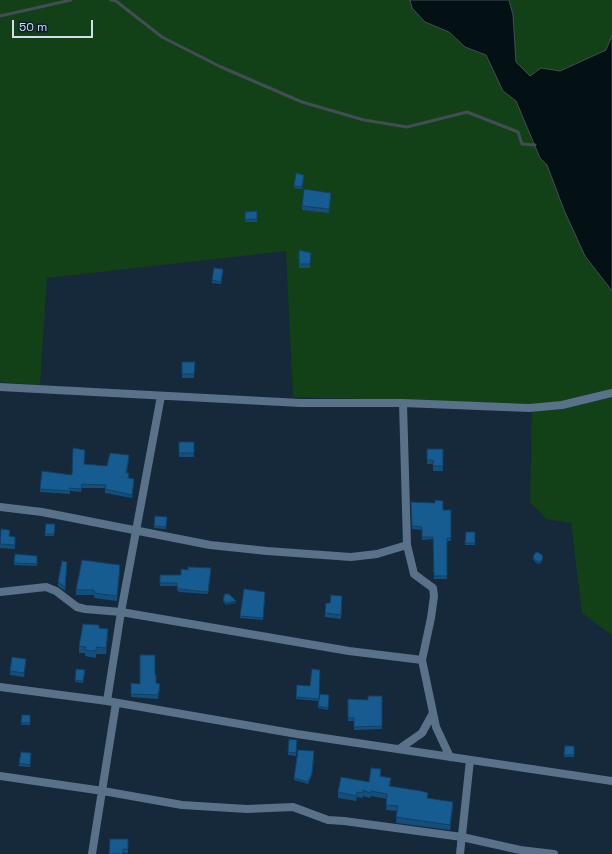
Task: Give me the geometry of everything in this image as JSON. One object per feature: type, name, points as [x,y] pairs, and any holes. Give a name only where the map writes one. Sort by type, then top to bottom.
[{"type":"street","points":[[0,387],[300,403],[403,403],[529,408],[562,405],[612,393]]},
{"type":"street","points":[[107,702],[121,612],[161,396]]},
{"type":"street","points":[[403,403],[407,545],[414,574],[433,588],[434,596],[422,660],[436,727],[450,757]]},
{"type":"street","points":[[0,507],[42,512],[137,532],[210,545],[351,556],[377,554],[407,545]]},
{"type":"street","points":[[0,592],[46,587],[56,591],[77,607],[121,612],[350,651],[422,660]]},
{"type":"street","points":[[0,686],[612,781]]},
{"type":"street","points":[[92,854],[116,703]]},
{"type":"street","points":[[399,749],[422,732],[433,712]]},
{"type":"street","points":[[460,854],[470,760]]},
{"type":"street","points":[[0,776],[103,791],[182,805],[247,809],[293,807],[328,820],[462,837],[520,850],[554,854]]},
{"type":"green space","points":[[0,0],[612,0],[612,635],[582,613],[571,523],[546,519],[530,502],[532,404],[293,397],[286,251],[47,278],[40,385],[0,382]]},
{"type":"shaded area","points":[[410,0],[509,0],[513,15],[516,62],[530,76],[541,68],[560,71],[606,50],[612,35],[612,291],[585,256],[564,210],[547,165],[540,158],[516,101],[503,91],[486,55],[465,47],[449,32],[425,22],[412,8]]},
{"type":"building","points":[[296,173],[304,175],[302,187],[294,186]]},
{"type":"building","points":[[304,189],[331,193],[329,209],[302,206]]},
{"type":"building","points":[[257,211],[257,219],[245,220],[245,212]]},
{"type":"building","points":[[299,250],[311,253],[310,264],[299,264]]},
{"type":"building","points":[[214,268],[223,269],[221,282],[212,280]]},
{"type":"building","points":[[182,362],[195,362],[194,374],[182,374]]},
{"type":"building","points":[[179,442],[194,442],[194,453],[179,453]]},
{"type":"building","points":[[73,448],[85,450],[84,464],[107,466],[110,453],[129,455],[126,473],[129,473],[128,478],[134,479],[132,495],[105,489],[106,485],[82,484],[81,489],[70,488],[70,491],[40,489],[42,471],[72,475]]},
{"type":"building","points":[[427,449],[443,449],[443,466],[433,466],[433,460],[427,460]]},
{"type":"building","points":[[435,500],[443,501],[443,510],[451,510],[451,538],[447,538],[447,576],[434,576],[433,537],[422,537],[422,527],[412,526],[411,502],[435,503]]},
{"type":"building","points":[[155,516],[167,517],[166,527],[154,526]]},
{"type":"building","points":[[46,524],[55,524],[54,534],[45,534]]},
{"type":"building","points":[[1,529],[10,530],[9,536],[15,537],[15,545],[0,544]]},
{"type":"building","points":[[466,532],[475,532],[475,543],[465,543]]},
{"type":"building","points":[[538,552],[543,556],[542,560],[539,562],[533,557],[535,553]]},
{"type":"building","points":[[15,554],[37,556],[37,564],[14,563]]},
{"type":"building","points":[[82,560],[120,565],[117,596],[94,593],[94,590],[76,590]]},
{"type":"building","points":[[62,561],[67,562],[65,587],[58,582]]},
{"type":"building","points":[[188,567],[211,568],[208,592],[179,589],[177,587],[177,583],[160,583],[160,575],[181,575],[181,569],[188,570]]},
{"type":"building","points":[[244,589],[265,592],[263,618],[240,616]]},
{"type":"building","points":[[225,594],[229,594],[236,601],[226,603],[223,599]]},
{"type":"building","points":[[331,595],[342,596],[341,615],[325,613],[326,603],[330,603]]},
{"type":"building","points":[[83,624],[99,625],[99,628],[108,629],[106,648],[96,647],[96,651],[85,650],[86,647],[79,646]]},
{"type":"building","points":[[140,655],[155,655],[156,683],[160,684],[158,695],[131,694],[131,683],[140,684]]},
{"type":"building","points":[[12,657],[26,659],[24,673],[10,671]]},
{"type":"building","points":[[76,669],[85,670],[83,681],[75,680]]},
{"type":"building","points":[[312,669],[320,670],[319,699],[296,697],[297,685],[310,686]]},
{"type":"building","points":[[320,694],[329,695],[328,708],[318,706]]},
{"type":"building","points":[[368,696],[382,696],[382,726],[354,727],[354,718],[348,718],[348,699],[368,700]]},
{"type":"building","points":[[22,715],[30,715],[30,723],[21,723]]},
{"type":"building","points":[[289,739],[297,740],[296,753],[288,752]]},
{"type":"building","points":[[565,746],[574,746],[574,755],[564,755]]},
{"type":"building","points":[[298,750],[314,751],[312,773],[308,782],[294,778]]},
{"type":"building","points":[[21,752],[31,753],[30,765],[19,763]]},
{"type":"building","points":[[371,768],[381,769],[380,776],[391,778],[389,786],[421,791],[428,793],[427,798],[453,802],[450,825],[396,817],[398,806],[386,805],[387,794],[371,791],[370,793],[363,790],[363,793],[357,792],[356,796],[338,792],[341,777],[369,782]]},
{"type":"building","points":[[110,839],[128,839],[128,849],[123,849],[123,854],[109,854]]},
{"type":"waterway","points":[[0,16],[71,0]]},
{"type":"waterway","points":[[111,0],[116,1],[162,37],[221,67],[302,102],[364,120],[407,127],[467,112],[518,132],[522,144],[535,145]]}]
